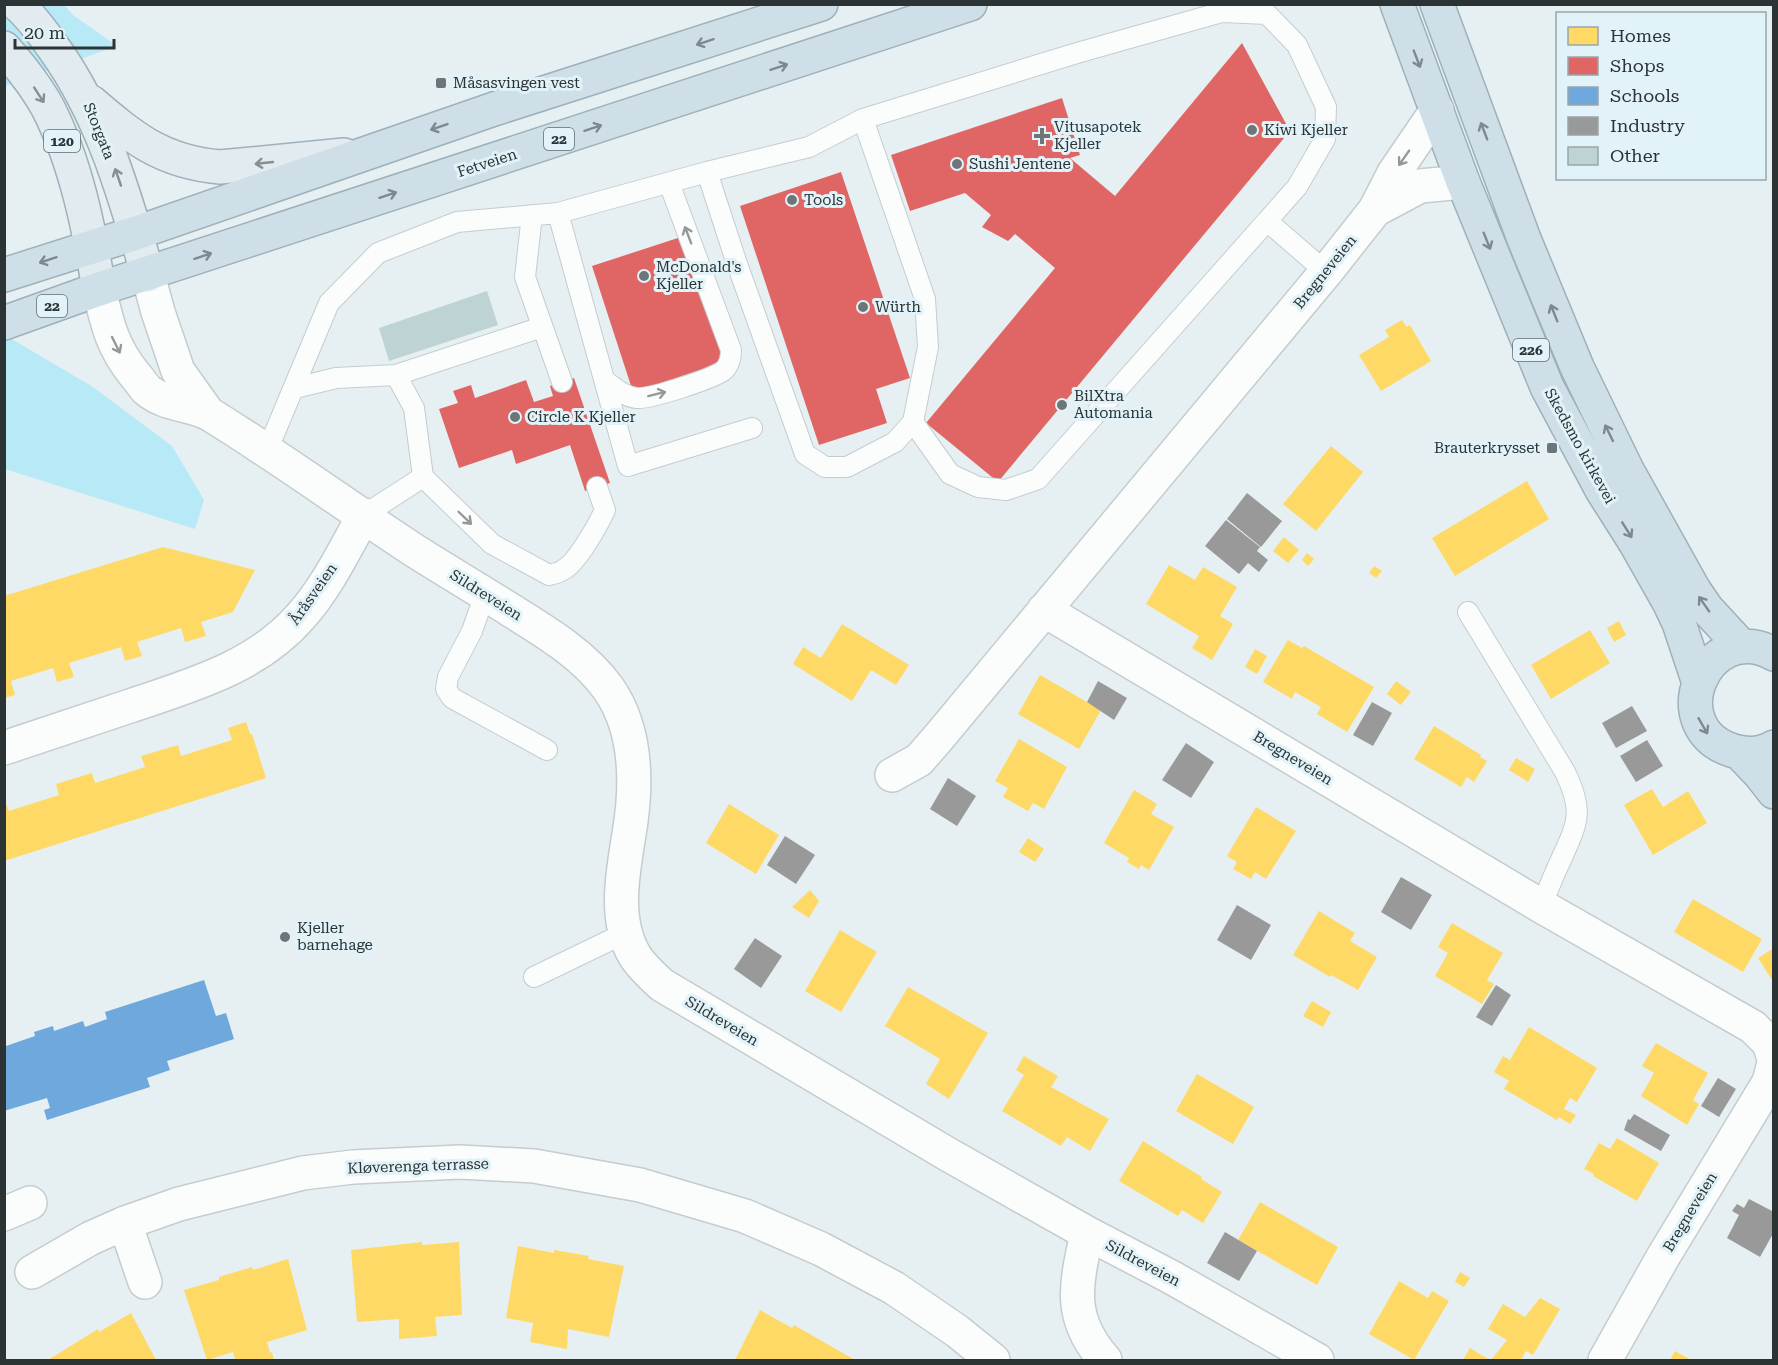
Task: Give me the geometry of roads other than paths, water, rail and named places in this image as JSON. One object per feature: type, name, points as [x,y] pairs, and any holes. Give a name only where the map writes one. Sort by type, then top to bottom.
[{"type":"highway","points":[[4,275],[136,233],[494,108],[821,4]]},
{"type":"highway","name":"Fetveien","points":[[4,323],[970,4]]},
{"type":"highway","name":"Skedsmo kirkevei","points":[[1397,4],[1463,182],[1547,387],[1602,490],[1670,604],[1679,623],[1698,680]]},
{"type":"highway","name":"Skedsmo kirkevei","points":[[1437,4],[1524,239],[1577,367],[1627,470],[1694,590],[1707,609],[1742,647]]},
{"type":"highway","points":[[1698,680],[1705,668],[1728,651],[1742,647],[1755,647],[1773,654]]},
{"type":"highway","name":"226","points":[[1698,680],[1695,696],[1696,712],[1701,727],[1712,740],[1725,749],[1740,753],[1773,792]]},
{"type":"highway","points":[[1740,753],[1755,754],[1773,747]]},
{"type":"main road","name":"Storgata","points":[[17,4],[47,39],[85,96],[108,151],[148,274]]},
{"type":"main road","name":"120","points":[[4,48],[18,64],[47,107],[63,142],[92,246],[99,290]]},
{"type":"main road","points":[[85,96],[142,143],[158,152],[203,166],[220,167],[364,153]]},
{"type":"street","name":"Bregneveien","points":[[892,775],[919,760],[1326,272],[1375,210],[1394,172],[1437,110]]},
{"type":"street","name":"Bregneveien","points":[[1375,210],[1420,186],[1463,182]]},
{"type":"street","points":[[148,274],[178,371],[208,413]]},
{"type":"street","points":[[99,290],[114,344],[148,390],[174,404],[208,413],[364,516]]},
{"type":"street","name":"Sildreveien","points":[[364,516],[564,645],[606,686],[618,704],[627,726],[634,772],[634,796],[624,860],[622,893],[625,933],[635,956],[647,971],[671,990],[949,1155],[1087,1233],[1143,1261],[1317,1360]]},
{"type":"street","name":"Åråsveien","points":[[4,748],[193,685],[232,669],[262,651],[284,634],[302,615],[323,585],[364,516]]},
{"type":"street","name":"Bregneveien","points":[[1044,610],[1541,906],[1753,1027],[1769,1043],[1773,1059]]},
{"type":"street","name":"Bregneveien","points":[[1605,1360],[1663,1257],[1768,1082],[1773,1063]]},
{"type":"street","name":"Kløverenga terrasse","points":[[32,1272],[91,1238],[125,1222],[179,1204],[303,1173],[353,1167],[460,1162],[534,1166],[640,1185],[745,1216],[820,1250],[894,1288],[957,1331],[993,1360]]},
{"type":"street","points":[[125,1222],[146,1282]]},
{"type":"street","points":[[1087,1233],[1079,1268],[1077,1305],[1083,1328],[1105,1360]]},
{"type":"lane","points":[[267,451],[329,303],[378,253],[457,222],[558,213],[809,147],[863,119],[1077,53],[1222,12],[1267,14],[1297,45],[1326,107],[1325,139],[1297,188],[1038,479],[1006,490],[978,487],[950,474],[913,422]]},
{"type":"lane","points":[[707,172],[736,261],[806,454],[825,466],[847,467],[895,442],[913,422],[928,347],[925,299],[863,119]]},
{"type":"lane","points":[[604,380],[626,396],[639,398],[702,379],[723,370],[731,361],[731,350],[669,183]]},
{"type":"lane","points":[[558,213],[627,466],[752,428]]},
{"type":"lane","points":[[532,215],[525,277],[562,382]]},
{"type":"lane","points":[[1267,221],[1326,272]]},
{"type":"lane","points":[[295,388],[336,378],[396,375],[542,327]]},
{"type":"lane","points":[[396,375],[414,408],[423,477],[492,544],[549,575],[565,570],[584,548],[605,510],[597,487]]},
{"type":"lane","points":[[364,516],[423,477]]},
{"type":"lane","points":[[485,594],[472,631],[448,677],[446,689],[452,698],[547,750]]},
{"type":"lane","points":[[1468,612],[1565,772],[1576,801],[1578,817],[1574,834],[1541,906]]},
{"type":"lane","points":[[534,977],[625,933]]},
{"type":"place","name":"Måsasvingen vest","points":[[441,83]]},
{"type":"place","name":"Kiwi Kjeller","points":[[1252,130]]},
{"type":"place","name":"Vitusapotek Kjeller","points":[[1042,136]]},
{"type":"place","name":"Sushi Jentene","points":[[957,164]]},
{"type":"place","name":"Tools","points":[[792,200]]},
{"type":"place","name":"McDonald's Kjeller","points":[[644,276]]},
{"type":"place","name":"Würth","points":[[863,307]]},
{"type":"place","name":"BilXtra Automania","points":[[1062,405]]},
{"type":"place","name":"Circle K Kjeller","points":[[515,417]]},
{"type":"place","name":"Brauterkrysset","points":[[1552,448]]},
{"type":"place","name":"Kjeller barnehage","points":[[285,937]]}]
